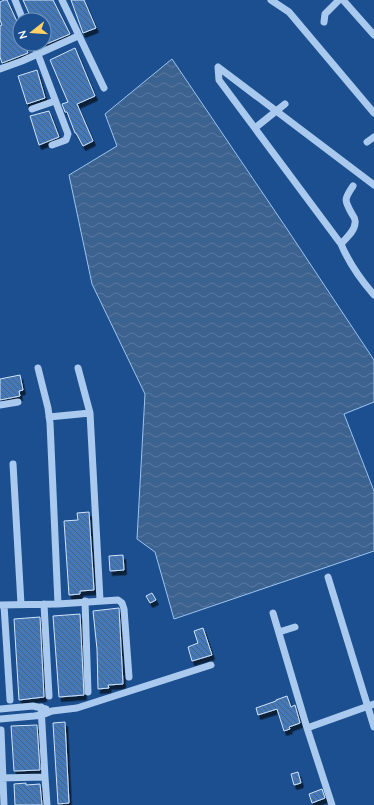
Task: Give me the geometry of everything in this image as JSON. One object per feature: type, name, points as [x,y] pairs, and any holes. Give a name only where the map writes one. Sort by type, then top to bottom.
[{"type":"street","points":[[15,0],[20,12]]},
{"type":"street","points":[[62,0],[104,88]]},
{"type":"street","points":[[271,0],[289,12],[374,112]]},
{"type":"street","points":[[324,22],[325,14],[339,0]]},
{"type":"street","points":[[343,0],[374,35]]},
{"type":"street","points":[[0,69],[78,36]]},
{"type":"street","points":[[38,53],[68,134],[66,140],[52,145]]},
{"type":"street","points":[[374,185],[218,67],[219,80],[341,244],[346,255],[374,295]]},
{"type":"street","points":[[32,108],[55,101]]},
{"type":"street","points":[[255,128],[285,104]]},
{"type":"street","points":[[367,142],[374,136]]},
{"type":"street","points":[[341,244],[354,228],[355,224],[355,219],[346,204],[345,198],[353,186]]},
{"type":"street","points":[[38,368],[49,417],[58,604]]},
{"type":"street","points":[[78,368],[90,413],[100,600]]},
{"type":"street","points":[[0,405],[18,402]]},
{"type":"street","points":[[49,417],[90,413]]},
{"type":"street","points":[[13,464],[21,604]]},
{"type":"street","points":[[328,577],[371,705],[374,727]]},
{"type":"street","points":[[10,700],[2,605],[58,604],[118,600],[122,603],[124,609],[129,677]]},
{"type":"street","points":[[85,601],[88,692]]},
{"type":"street","points":[[44,604],[49,696]]},
{"type":"street","points":[[273,613],[307,728],[332,805]]},
{"type":"street","points":[[279,632],[295,627]]},
{"type":"street","points":[[0,719],[41,711],[81,707],[211,665]]},
{"type":"street","points":[[307,728],[371,705]]},
{"type":"street","points":[[0,709],[33,706],[41,711]]},
{"type":"street","points":[[41,711],[47,805]]},
{"type":"street","points":[[0,730],[1,777],[4,805]]},
{"type":"street","points":[[1,777],[45,777]]},
{"type":"water","points":[[172,59],[374,360],[374,402],[344,414],[374,491],[374,551],[174,619],[155,552],[137,539],[145,394],[92,284],[69,175],[117,146],[105,114]]},
{"type":"building","points":[[7,0],[13,12],[12,52],[28,53],[2,63],[0,57],[0,26],[2,25],[0,20],[0,2]]},
{"type":"building","points":[[23,0],[53,0],[70,34],[52,42],[52,12],[28,12]]},
{"type":"building","points":[[71,0],[84,0],[96,28],[83,33]]},
{"type":"building","points":[[75,48],[95,96],[77,104],[93,141],[83,146],[75,133],[67,112],[65,112],[62,104],[68,102],[50,60]]},
{"type":"building","points":[[37,70],[45,98],[27,104],[18,76]]},
{"type":"building","points":[[49,111],[59,137],[39,145],[30,116]]},
{"type":"building","points":[[20,375],[23,390],[19,391],[20,396],[0,400],[0,379]]},
{"type":"building","points":[[89,512],[94,590],[80,591],[80,594],[69,595],[64,521],[78,520],[77,513]]},
{"type":"building","points":[[123,555],[124,570],[110,571],[109,556]]},
{"type":"building","points":[[152,593],[156,600],[150,603],[146,596]]},
{"type":"building","points":[[119,608],[123,684],[108,685],[109,688],[98,689],[97,649],[93,611]]},
{"type":"building","points":[[80,614],[84,695],[59,697],[53,616]]},
{"type":"building","points":[[40,617],[44,697],[19,700],[14,619]]},
{"type":"building","points":[[203,628],[212,655],[192,661],[188,647],[198,643],[194,631]]},
{"type":"building","points":[[287,696],[291,707],[295,705],[300,723],[289,727],[290,729],[284,731],[277,709],[258,715],[256,708]]},
{"type":"building","points":[[65,722],[69,803],[58,804],[53,723]]},
{"type":"building","points":[[37,725],[40,770],[14,771],[11,726]]},
{"type":"building","points":[[298,772],[301,783],[294,785],[291,774]]},
{"type":"building","points":[[26,783],[26,785],[40,784],[42,805],[15,805],[14,784]]},
{"type":"building","points":[[322,789],[325,798],[312,803],[309,794]]}]
